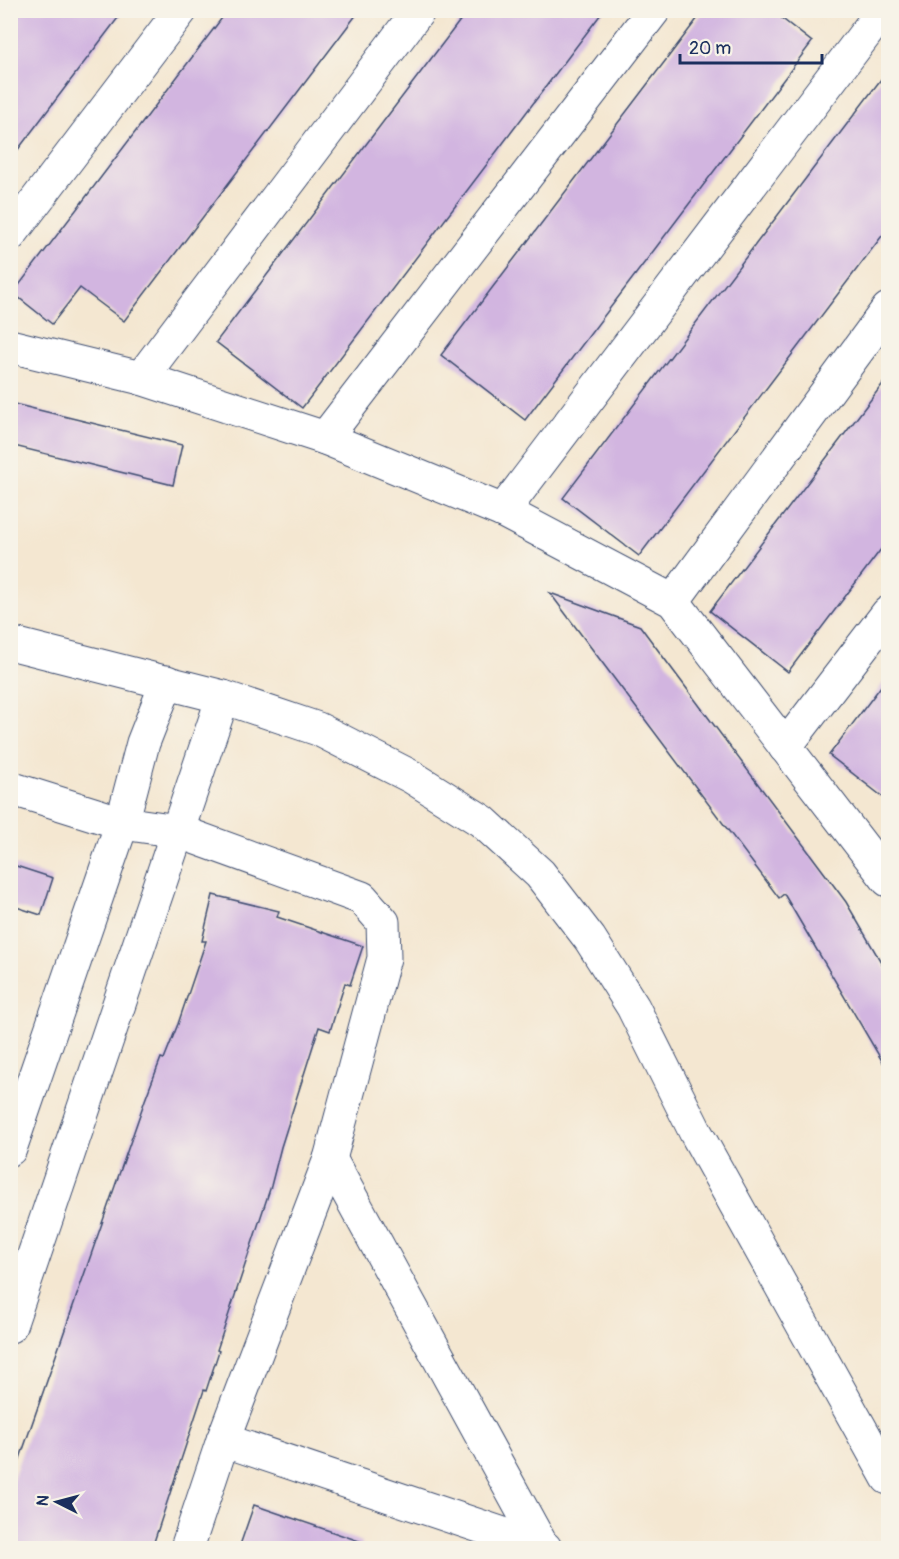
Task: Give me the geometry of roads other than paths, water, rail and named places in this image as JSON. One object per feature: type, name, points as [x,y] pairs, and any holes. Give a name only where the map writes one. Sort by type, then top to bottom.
[{"type":"street","points":[[10,235],[181,10]]},
{"type":"street","points":[[141,378],[419,10]]},
{"type":"street","points":[[326,438],[654,10]]},
{"type":"street","points":[[504,511],[871,24]]},
{"type":"street","points":[[672,601],[888,309]]},
{"type":"street","points":[[10,346],[141,378],[326,438],[504,511],[672,601],[888,880]]},
{"type":"street","points":[[785,747],[888,613]]},
{"type":"street","points":[[10,643],[223,697],[318,729],[412,777],[482,821],[540,874],[590,939],[633,1007],[696,1133],[888,1478]]},
{"type":"street","points":[[10,1149],[122,823],[143,743],[167,682]]},
{"type":"street","points":[[10,1326],[223,697]]},
{"type":"street","points":[[10,788],[122,823],[178,831],[362,898],[383,922],[384,958],[330,1159],[222,1440],[187,1548]]},
{"type":"street","points":[[330,1159],[544,1548]]},
{"type":"street","points":[[222,1440],[544,1548]]}]
